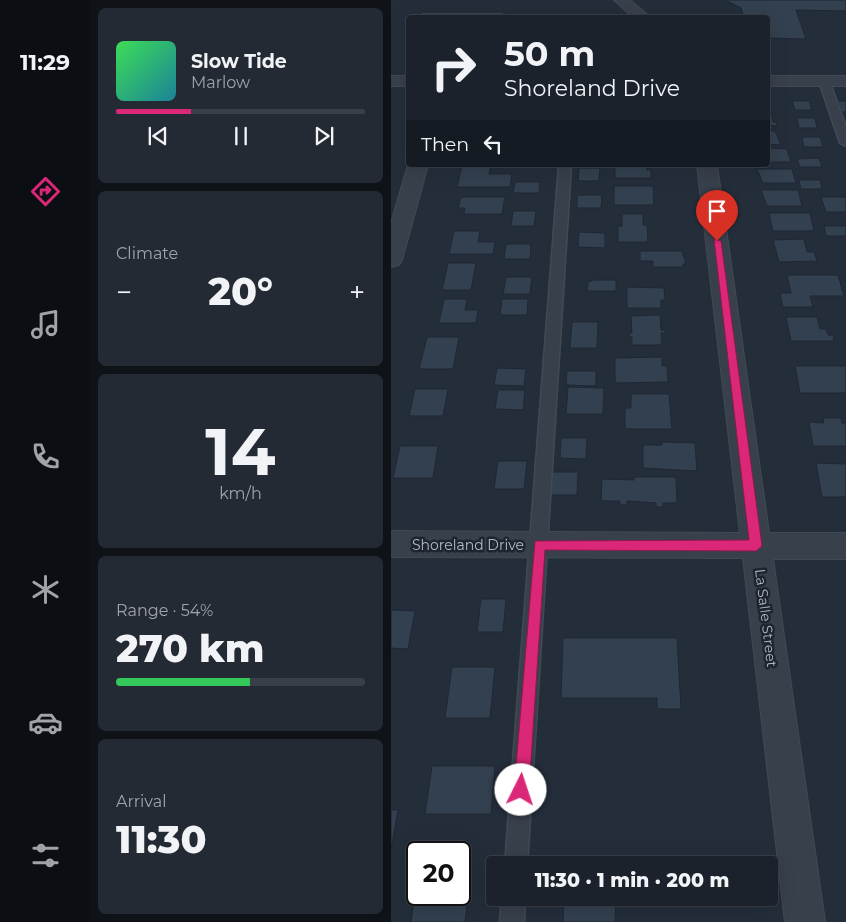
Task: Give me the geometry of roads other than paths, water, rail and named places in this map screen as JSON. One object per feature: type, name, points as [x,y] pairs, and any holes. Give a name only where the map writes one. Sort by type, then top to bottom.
[{"type":"street","points":[[621,0],[640,15]]},
{"type":"street","points":[[391,81],[406,81]]},
{"type":"street","points":[[770,81],[846,81]]},
{"type":"street","points":[[391,260],[417,167]]},
{"type":"street","name":"La Salle Street","points":[[707,167],[805,922]]},
{"type":"street","name":"Shoreland Drive","points":[[391,544],[846,546]]},
{"type":"lane","points":[[824,81],[846,143]]},
{"type":"lane","points":[[517,856],[565,167]]},
{"type":"lane","points":[[512,922],[513,906]]}]
